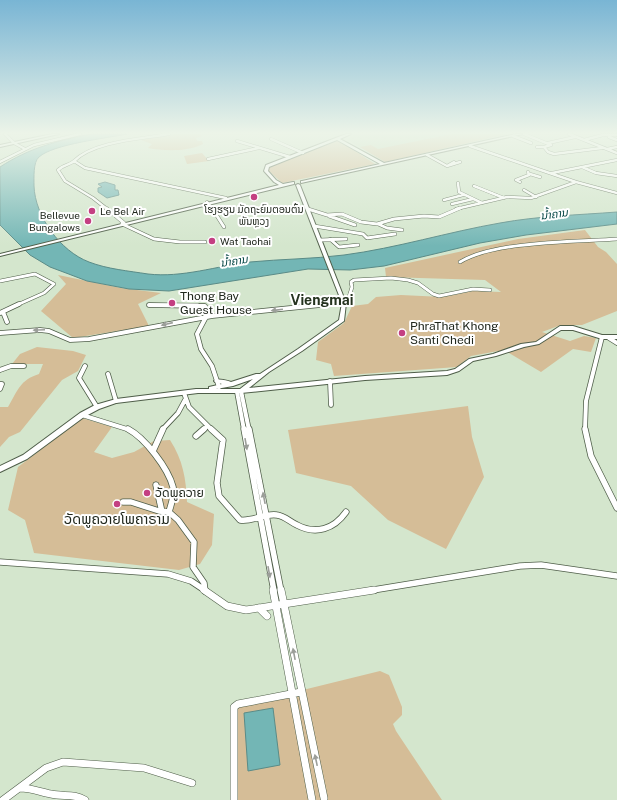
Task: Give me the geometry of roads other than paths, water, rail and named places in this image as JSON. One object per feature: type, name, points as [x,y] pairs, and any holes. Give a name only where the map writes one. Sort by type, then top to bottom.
[{"type":"street","points":[[58,171],[65,181],[93,198],[123,223],[154,239],[180,242],[205,242]]},
{"type":"street","points":[[101,171],[226,198]]},
{"type":"street","points":[[266,171],[280,186]]},
{"type":"street","points":[[0,254],[207,202],[350,171]]},
{"type":"street","points":[[520,182],[516,180],[533,171]]},
{"type":"street","points":[[546,171],[576,182],[617,193]]},
{"type":"street","points":[[551,173],[560,171]]},
{"type":"street","points":[[596,171],[617,176]]},
{"type":"street","points":[[524,174],[529,173],[540,177]]},
{"type":"street","points":[[604,179],[607,175]]},
{"type":"street","points":[[378,224],[394,219],[424,216],[439,217],[460,208],[504,198],[531,198],[574,184],[576,182]]},
{"type":"street","points":[[218,384],[237,391],[249,385],[267,371],[337,325],[343,316],[344,302],[297,183]]},
{"type":"street","points":[[458,183],[459,192],[482,203]]},
{"type":"street","points":[[474,186],[504,198]]},
{"type":"street","points":[[524,190],[536,197]]},
{"type":"street","points":[[460,208],[444,200],[464,195]]},
{"type":"street","points":[[452,204],[473,199]]},
{"type":"street","points":[[207,202],[214,210],[224,227]]},
{"type":"street","points":[[308,209],[355,225]]},
{"type":"street","points":[[327,215],[342,214],[361,222],[378,224],[387,228],[402,230]]},
{"type":"street","points":[[314,226],[363,234],[367,238],[395,234]]},
{"type":"street","points":[[330,239],[339,246],[358,245]]},
{"type":"street","points":[[320,240],[346,239]]},
{"type":"street","points":[[460,262],[477,255],[501,249],[617,240]]},
{"type":"street","points":[[0,281],[35,274],[54,284],[44,293],[2,313],[7,322]]},
{"type":"street","points":[[0,332],[14,333],[43,330],[53,332],[67,339],[76,340],[124,334],[206,317],[344,302],[349,297],[352,287],[351,282],[354,280],[391,278],[408,280],[418,283],[433,294],[439,296],[473,289],[490,290]]},
{"type":"street","points":[[149,305],[204,305],[206,317],[197,334],[201,350],[212,366],[218,384]]},
{"type":"street","points":[[196,391],[237,391],[330,381],[447,373],[457,370],[471,360],[494,355],[523,345],[537,343],[560,328],[573,328],[602,337],[617,337]]},
{"type":"street","points":[[602,337],[589,387],[584,422],[593,461],[617,508]]},
{"type":"street","points":[[609,338],[617,343]]},
{"type":"street","points":[[0,370],[11,366],[24,366]]},
{"type":"street","points":[[85,366],[79,378],[97,407]]},
{"type":"street","points":[[233,384],[267,371]]},
{"type":"street","points":[[108,374],[116,401]]},
{"type":"street","points":[[0,381],[2,384],[0,389]]},
{"type":"street","points":[[330,381],[331,405]]},
{"type":"street","points":[[0,469],[25,457],[82,415],[97,407],[116,401],[196,391],[218,384],[249,385],[262,389]]},
{"type":"street","points":[[237,391],[259,475],[301,692],[324,798]]},
{"type":"street","points":[[237,391],[275,606],[312,800]]},
{"type":"street","points":[[184,393],[185,400],[208,426],[223,440],[224,444],[217,483],[219,496],[240,520],[277,515],[303,528],[318,530],[330,528],[337,524],[346,512]]},
{"type":"street","points":[[153,451],[162,430],[178,413],[185,400]]},
{"type":"street","points":[[82,415],[135,433],[153,451],[168,474],[173,488],[172,503],[169,512]]},
{"type":"street","points":[[196,436],[208,426]]},
{"type":"street","points":[[252,476],[259,475]]},
{"type":"street","points":[[156,486],[162,512]]},
{"type":"street","points":[[123,502],[146,506],[162,512],[169,512],[178,520],[194,542],[194,567],[204,582],[205,591]]},
{"type":"street","points":[[0,562],[168,574],[191,581],[227,606],[238,609],[275,606],[520,566],[541,566],[617,576]]},
{"type":"street","points":[[259,608],[267,616]]},
{"type":"street","points":[[234,800],[234,707],[238,704],[301,692]]},
{"type":"street","points":[[3,800],[53,764],[77,762],[144,768],[192,783]]},
{"type":"street","points":[[20,788],[31,787],[52,795],[76,795],[85,800]]},
{"type":"water","points":[[0,171],[34,171],[35,197],[44,220],[59,241],[78,257],[89,262],[118,270],[161,275],[187,273],[250,262],[344,255],[514,221],[543,217],[617,212],[617,224],[526,235],[480,243],[384,266],[350,270],[308,269],[169,291],[129,289],[87,281],[50,267],[30,255],[0,225]]},
{"type":"water","points":[[105,182],[115,185],[115,190],[118,190],[119,195],[107,198],[98,192],[98,188],[102,187],[98,184]]},
{"type":"water","points":[[273,708],[280,765],[248,771],[244,713]]},
{"type":"place","name":"ໂຮງຮຽນ ມັດຖະຍົມຕອນຕົ້ນ ພັນຫຼວງ","points":[[254,197]]},
{"type":"place","name":"Le Bel Air","points":[[92,211]]},
{"type":"place","name":"Bellevue Bungalows","points":[[88,221]]},
{"type":"place","name":"Wat Taohai","points":[[212,241]]},
{"type":"place","name":"Thong Bay Guest House","points":[[172,303]]},
{"type":"place","name":"PhraThat Khong Santi Chedi","points":[[402,333]]},
{"type":"place","name":"ວັດພູຄວາຍ","points":[[147,493]]},
{"type":"place","name":"ວັດພູຄວາຍໂພຄາຣາມ","points":[[117,504]]},
{"type":"district","name":"Viengmai","points":[[322,300]]},
{"type":"water label","name":"ນ້ຳຄານ","points":[[554,214]]},
{"type":"water label","name":"ນ້ຳຄານ","points":[[234,261]]}]
